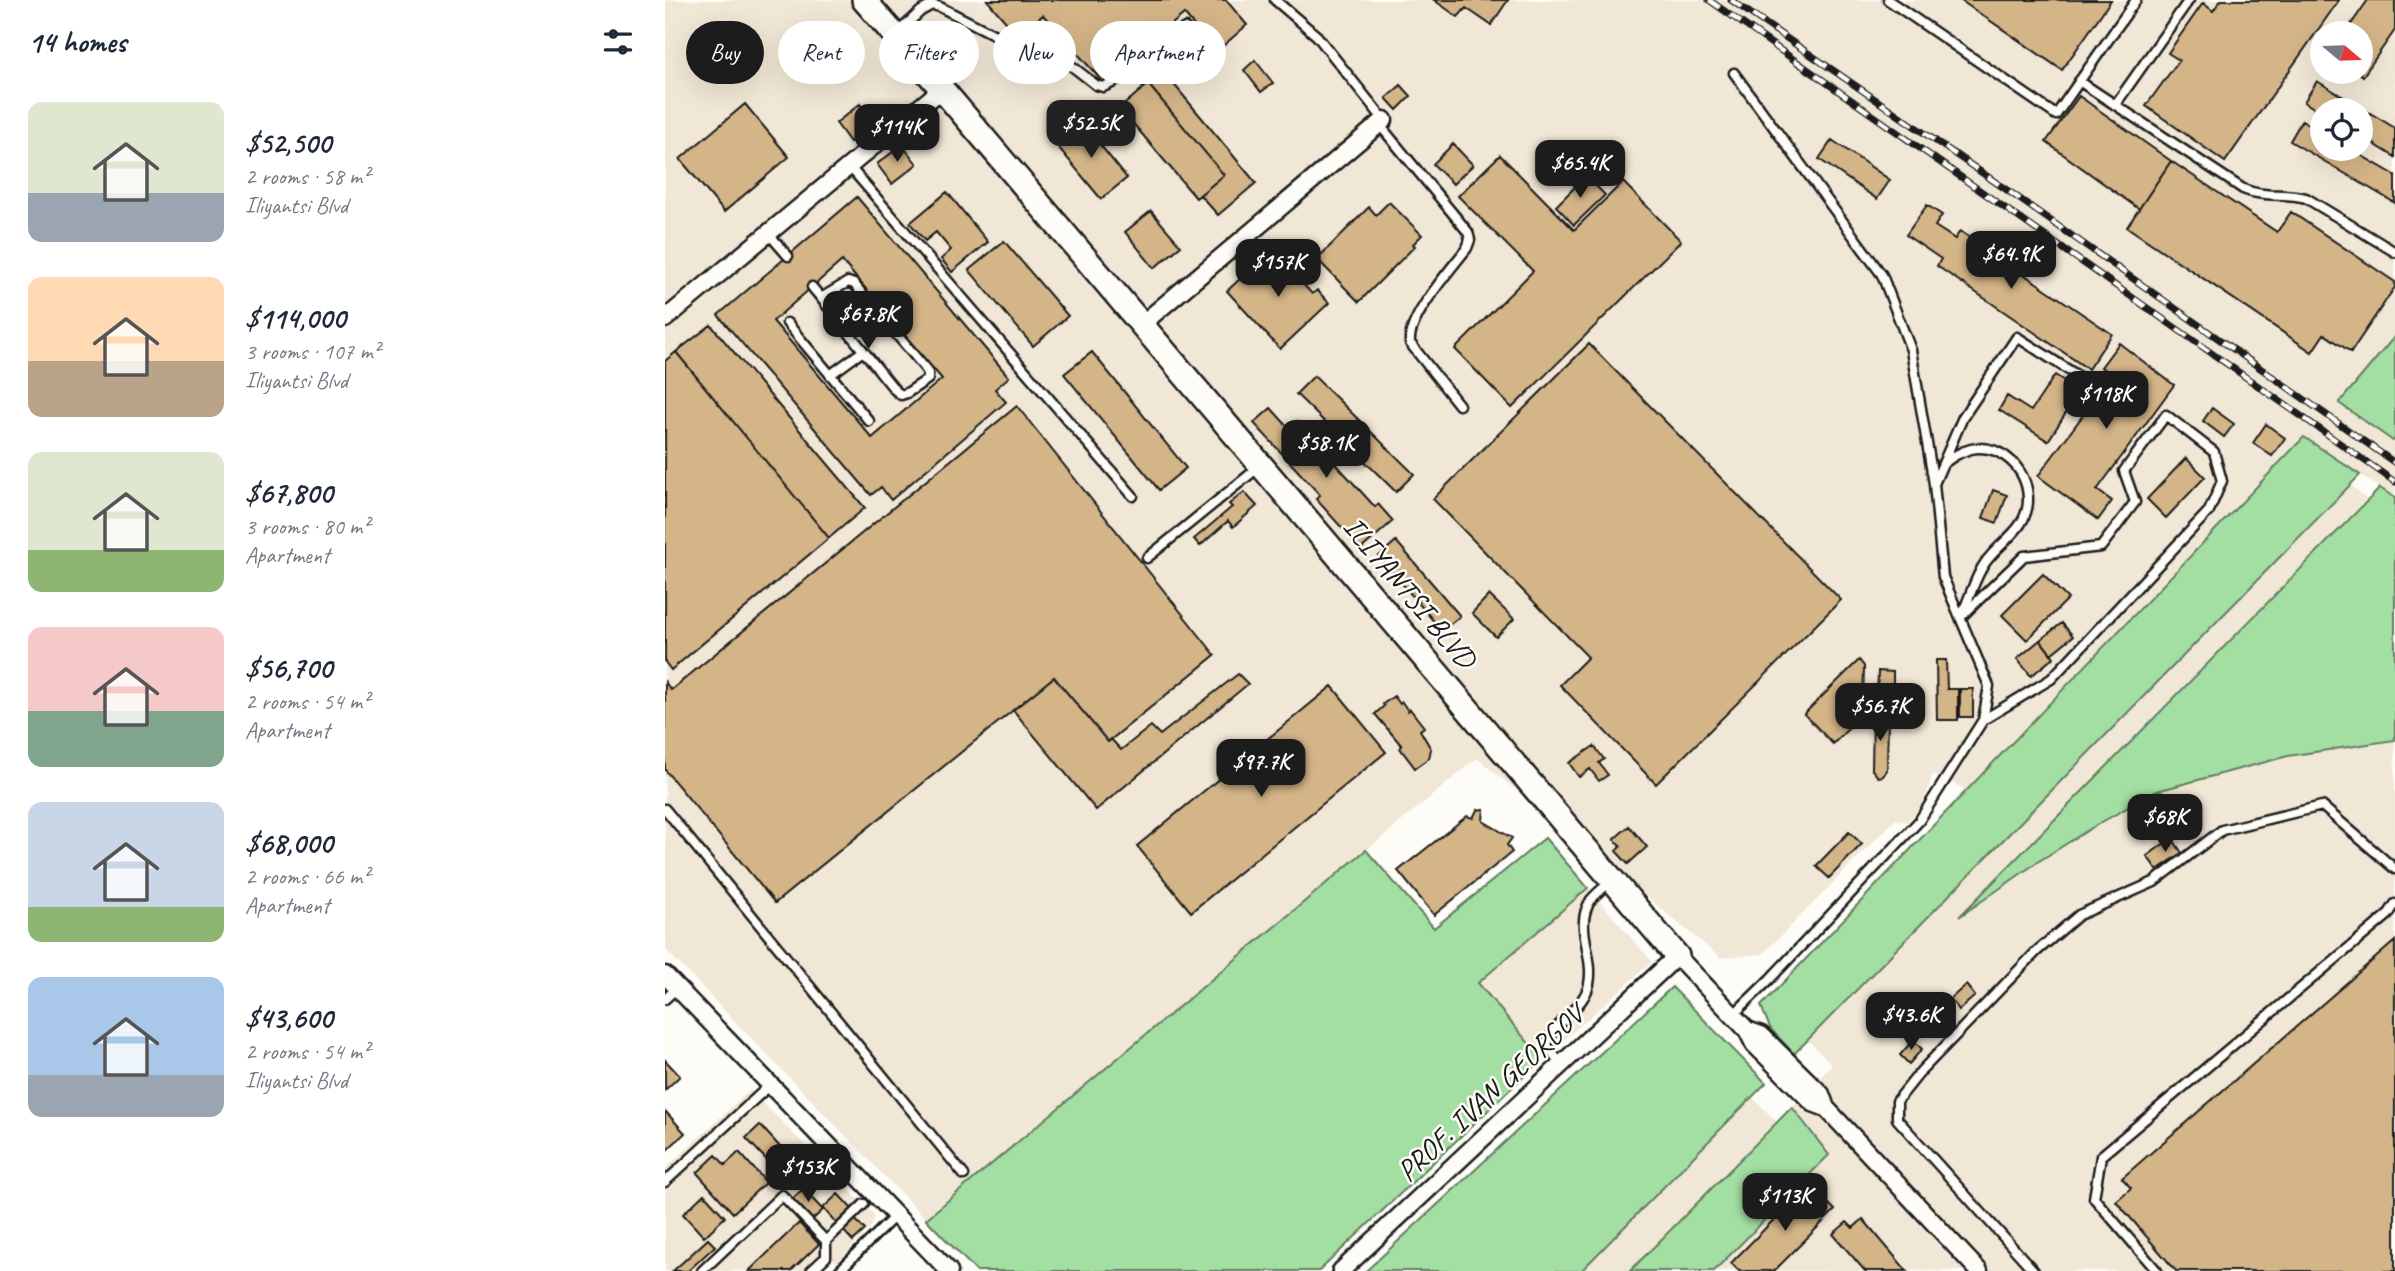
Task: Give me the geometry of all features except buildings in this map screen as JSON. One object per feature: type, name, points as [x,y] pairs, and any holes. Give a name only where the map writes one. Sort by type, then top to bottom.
[{"type":"street","name":"ILIYANTSI BLVD","points":[[864,0],[883,21]]},
{"type":"street","name":"ILIYANTSI BLVD","points":[[938,84],[1677,956],[1747,1030],[1754,1044],[1814,1103],[1826,1108],[1979,1271]]},
{"type":"street","points":[[665,318],[942,89]]},
{"type":"street","points":[[1142,324],[1381,122]]},
{"type":"street","name":"PROF. IVAN GEORGOV","points":[[1341,1271],[1677,956]]},
{"type":"street","points":[[665,975],[949,1271]]},
{"type":"lane","points":[[1275,0],[1317,36],[1468,232],[1470,240],[1467,248],[1415,320],[1409,335],[1410,343],[1459,405]]},
{"type":"lane","points":[[1888,0],[2056,114],[2136,0]]},
{"type":"lane","points":[[2115,105],[2189,0]]},
{"type":"lane","points":[[910,21],[932,5],[968,21]]},
{"type":"lane","points":[[979,27],[1005,40],[1050,49],[1090,80]]},
{"type":"lane","points":[[1733,1015],[1919,821],[1983,720],[1989,686],[1944,577],[1934,484],[1911,350],[1882,275],[1734,73]]},
{"type":"lane","points":[[2079,81],[2243,190],[2257,195],[2297,195],[2306,198],[2395,252]]},
{"type":"lane","points":[[849,166],[1133,496]]},
{"type":"lane","points":[[768,233],[788,256]]},
{"type":"lane","points":[[812,287],[894,390],[901,395],[928,379],[924,367],[854,284],[848,282],[821,298]]},
{"type":"lane","points":[[787,323],[869,421]]},
{"type":"lane","points":[[1934,484],[1963,417],[2017,337],[2078,376]]},
{"type":"lane","points":[[830,375],[863,351]]},
{"type":"lane","points":[[1961,617],[2024,556],[2101,547],[2134,502],[2125,471],[2166,415],[2214,452],[2222,481],[2210,511],[2051,679],[1983,720]]},
{"type":"lane","points":[[1943,464],[1956,454],[1973,449],[1990,450],[2006,456],[2018,468],[2026,483],[2028,500],[2025,517],[2015,532],[1984,564],[1961,617]]},
{"type":"lane","points":[[1147,558],[1261,465]]},
{"type":"lane","points":[[2034,1271],[1897,1119],[1897,1101],[1921,1071],[2036,951],[2079,915],[2154,882],[2223,830],[2322,806],[2395,869]]},
{"type":"lane","points":[[665,809],[964,1175]]},
{"type":"lane","points":[[1561,1065],[1547,1045],[1550,1035],[1582,999],[1589,984],[1589,956],[1582,922],[1591,900],[1612,880]]},
{"type":"lane","points":[[2157,1271],[2094,1198],[2101,1156],[2388,915],[2395,904]]},
{"type":"lane","points":[[665,999],[677,988]]},
{"type":"lane","points":[[665,1182],[771,1085]]},
{"type":"lane","points":[[702,1271],[782,1195],[827,1241]]},
{"type":"lane","points":[[811,1271],[826,1257],[827,1241],[864,1204]]},
{"type":"lane","points":[[839,1271],[895,1215]]},
{"type":"shaded area","points":[[665,0],[2395,0],[2395,336],[2340,403],[2395,443],[2395,498],[2304,437],[1968,791],[1933,774],[1924,801],[1908,822],[1896,819],[1763,954],[1721,958],[1477,758],[926,1219],[665,949]]},
{"type":"shaded area","points":[[2351,485],[2368,501],[1963,913],[2093,827],[2157,791],[2288,756],[2395,740],[2395,1271],[1714,1271],[1829,1155],[1792,1107],[1832,1065],[1808,1040]]},
{"type":"shaded area","points":[[1588,888],[1652,962],[1542,1059],[1478,983]]},
{"type":"shaded area","points":[[750,1090],[874,1215],[873,1224],[837,1263],[832,1258],[818,1271],[665,1271],[665,1169]]},
{"type":"shaded area","points":[[1752,1097],[1777,1122],[1630,1271],[1581,1271]]},
{"type":"green space","points":[[2395,336],[2395,439],[2393,441],[2339,403]]},
{"type":"green space","points":[[2304,437],[2360,475],[1794,1054],[1770,1028],[1761,1006]]},
{"type":"green space","points":[[2380,488],[2395,498],[2395,740],[2288,756],[2157,791],[2039,861],[1959,917]]},
{"type":"green space","points":[[1545,838],[1588,888],[1478,983],[1542,1059],[1319,1271],[976,1271],[926,1219],[1366,850],[1434,928]]},
{"type":"green space","points":[[1672,987],[1766,1083],[1581,1271],[1366,1271]]},
{"type":"green space","points":[[1792,1107],[1829,1155],[1714,1271],[1630,1271]]},
{"type":"railway","points":[[1709,0],[2395,482]]},
{"type":"railway","points":[[1731,0],[2395,463]]}]
